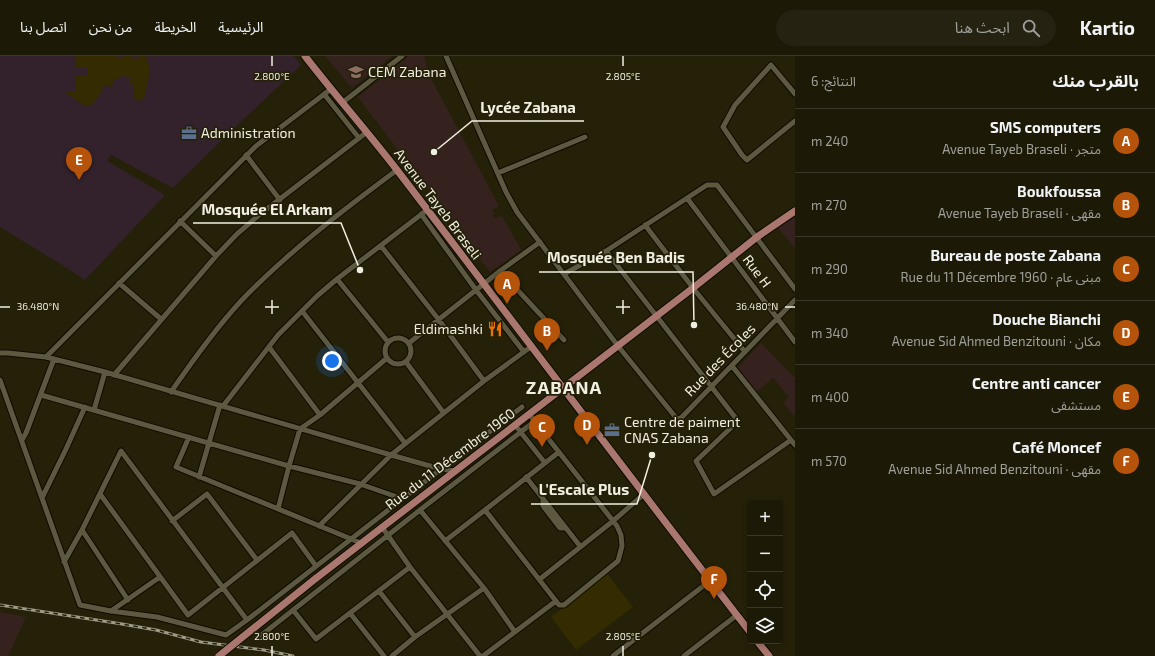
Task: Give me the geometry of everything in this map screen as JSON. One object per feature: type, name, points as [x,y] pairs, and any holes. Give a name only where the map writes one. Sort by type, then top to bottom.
[{"type":"main road","name":"Avenue Tayeb Braseli","points":[[306,56],[396,170],[424,212],[484,284],[532,346],[562,388],[747,628]]},
{"type":"main road","name":"Rue du 11 Décembre 1960","points":[[219,656],[361,543],[732,258],[757,237],[795,211]]},
{"type":"main road","points":[[759,644],[769,656]]},
{"type":"street","points":[[342,103],[402,56]]},
{"type":"street","points":[[446,56],[517,212],[618,346]]},
{"type":"street","points":[[795,94],[771,65],[736,104],[723,127],[747,160],[795,121]]},
{"type":"street","points":[[46,358],[246,155],[274,131],[331,89]]},
{"type":"street","points":[[324,94],[359,138]]},
{"type":"street","points":[[114,375],[216,256],[248,225],[367,132]]},
{"type":"street","points":[[498,173],[585,137]]},
{"type":"street","points":[[246,155],[280,200]]},
{"type":"street","points":[[171,392],[219,326],[241,301],[305,242],[396,170]]},
{"type":"street","points":[[564,274],[606,250],[707,185],[717,185],[795,289]]},
{"type":"street","name":"Rue H","points":[[687,198],[795,342]]},
{"type":"street","points":[[200,477],[221,405],[278,335],[337,279],[424,212],[476,290],[524,352]]},
{"type":"street","points":[[180,221],[216,256]]},
{"type":"street","points":[[645,225],[744,352]]},
{"type":"street","points":[[409,343],[500,271],[540,242]]},
{"type":"street","points":[[381,246],[439,320],[484,381]]},
{"type":"street","points":[[606,250],[738,421],[696,461],[714,494],[791,440]]},
{"type":"street","points":[[500,271],[564,340]]},
{"type":"street","points":[[337,279],[388,342]]},
{"type":"street","points":[[119,283],[161,319]]},
{"type":"street","name":"Rue des Écoles","points":[[618,346],[677,419],[681,418],[795,300]]},
{"type":"street","points":[[302,311],[406,443]]},
{"type":"street","points":[[401,338],[409,343],[411,351],[409,359],[406,362],[399,365],[389,361],[385,350],[388,342],[392,339],[401,338]]},
{"type":"street","points":[[319,526],[391,455],[443,412],[532,346]]},
{"type":"street","points":[[269,347],[320,415]]},
{"type":"street","points":[[0,353],[54,359],[105,372],[391,455],[441,469],[455,471]]},
{"type":"street","points":[[278,509],[300,429],[320,415],[387,358]]},
{"type":"street","points":[[22,440],[54,359]]},
{"type":"street","points":[[406,362],[443,412]]},
{"type":"street","points":[[732,366],[795,445]]},
{"type":"street","points":[[94,410],[105,372]]},
{"type":"street","points":[[0,380],[80,605],[111,612],[157,617],[226,635],[522,407]]},
{"type":"street","points":[[41,395],[289,466],[360,484],[403,499]]},
{"type":"street","points":[[42,498],[85,407]]},
{"type":"street","points":[[485,510],[559,605],[564,604],[618,561],[622,549],[622,539],[619,530],[529,414]]},
{"type":"street","points":[[259,637],[522,432],[534,421]]},
{"type":"street","points":[[515,425],[545,463]]},
{"type":"street","points":[[189,437],[176,467],[361,543]]},
{"type":"street","points":[[64,562],[82,530],[121,451],[247,620]]},
{"type":"street","points":[[445,540],[559,452]]},
{"type":"street","points":[[526,477],[580,546]]},
{"type":"street","points":[[100,494],[188,615],[292,533],[316,566]]},
{"type":"street","points":[[172,521],[207,494],[257,560]]},
{"type":"street","points":[[540,579],[613,521],[644,494]]},
{"type":"street","points":[[420,510],[484,588],[515,632]]},
{"type":"street","points":[[382,528],[410,567],[480,656]]},
{"type":"street","points":[[82,530],[128,600]]},
{"type":"street","points":[[293,610],[316,639],[410,567]]},
{"type":"street","points":[[111,612],[160,577]]},
{"type":"street","points":[[614,656],[711,580]]},
{"type":"street","points":[[392,656],[415,637],[484,588]]},
{"type":"street","points":[[379,591],[415,637]]},
{"type":"street","points":[[483,656],[556,601]]},
{"type":"street","points":[[350,613],[384,656]]},
{"type":"street","points":[[684,656],[737,615]]},
{"type":"shaded area","points":[[0,56],[294,56],[301,65],[173,188],[111,155],[107,161],[165,195],[85,280],[0,227]]},
{"type":"shaded area","points":[[76,56],[118,56],[119,59],[126,56],[132,56],[134,60],[141,56],[146,56],[150,69],[144,99],[139,101],[134,98],[134,85],[129,84],[131,78],[120,75],[118,80],[114,79],[112,87],[104,85],[100,95],[91,105],[83,105],[65,92],[76,91],[76,75],[87,75],[87,67],[76,67]]},
{"type":"shaded area","name":"CEM Zabana","points":[[325,56],[392,56],[352,88]]},
{"type":"shaded area","points":[[409,56],[424,56],[428,73],[499,206],[492,210],[495,214],[492,216],[495,218],[502,216],[521,250],[490,272],[358,97]]},
{"type":"shaded area","points":[[795,217],[795,248],[778,228]]},
{"type":"shaded area","points":[[761,343],[795,378],[795,417],[783,403],[789,397],[773,378],[755,393],[736,370]]},
{"type":"shaded area","points":[[607,574],[633,607],[576,650],[551,617]]},
{"type":"shaded area","points":[[0,612],[26,617],[8,656],[0,656]]},
{"type":"railway","points":[[0,605],[122,624],[156,630],[201,642],[264,650],[293,656]]},
{"type":"place","name":"CEM Zabana","points":[[356,72]]},
{"type":"place","name":"Administration","points":[[189,133]]},
{"type":"place","name":"Lycée Zabana","points":[[434,152]]},
{"type":"place","name":"Centre anti cancer","points":[[79,180]]},
{"type":"place","name":"Mosquée El Arkam","points":[[360,270]]},
{"type":"place","name":"SMS computers","points":[[507,304]]},
{"type":"place","name":"Mosquée Ben Badis","points":[[694,325]]},
{"type":"place","name":"Eldimashki","points":[[495,329]]},
{"type":"place","name":"Boukfoussa","points":[[547,351]]},
{"type":"place","name":"Centre de paiment CNAS Zabana","points":[[612,430]]},
{"type":"place","name":"Douche Bianchi","points":[[587,445]]},
{"type":"place","name":"Bureau de poste Zabana","points":[[542,447]]},
{"type":"place","name":"L'Escale Plus","points":[[652,455]]},
{"type":"place","name":"Café Moncef","points":[[714,599]]},
{"type":"district","name":"ZABANA","points":[[564,388]]}]
